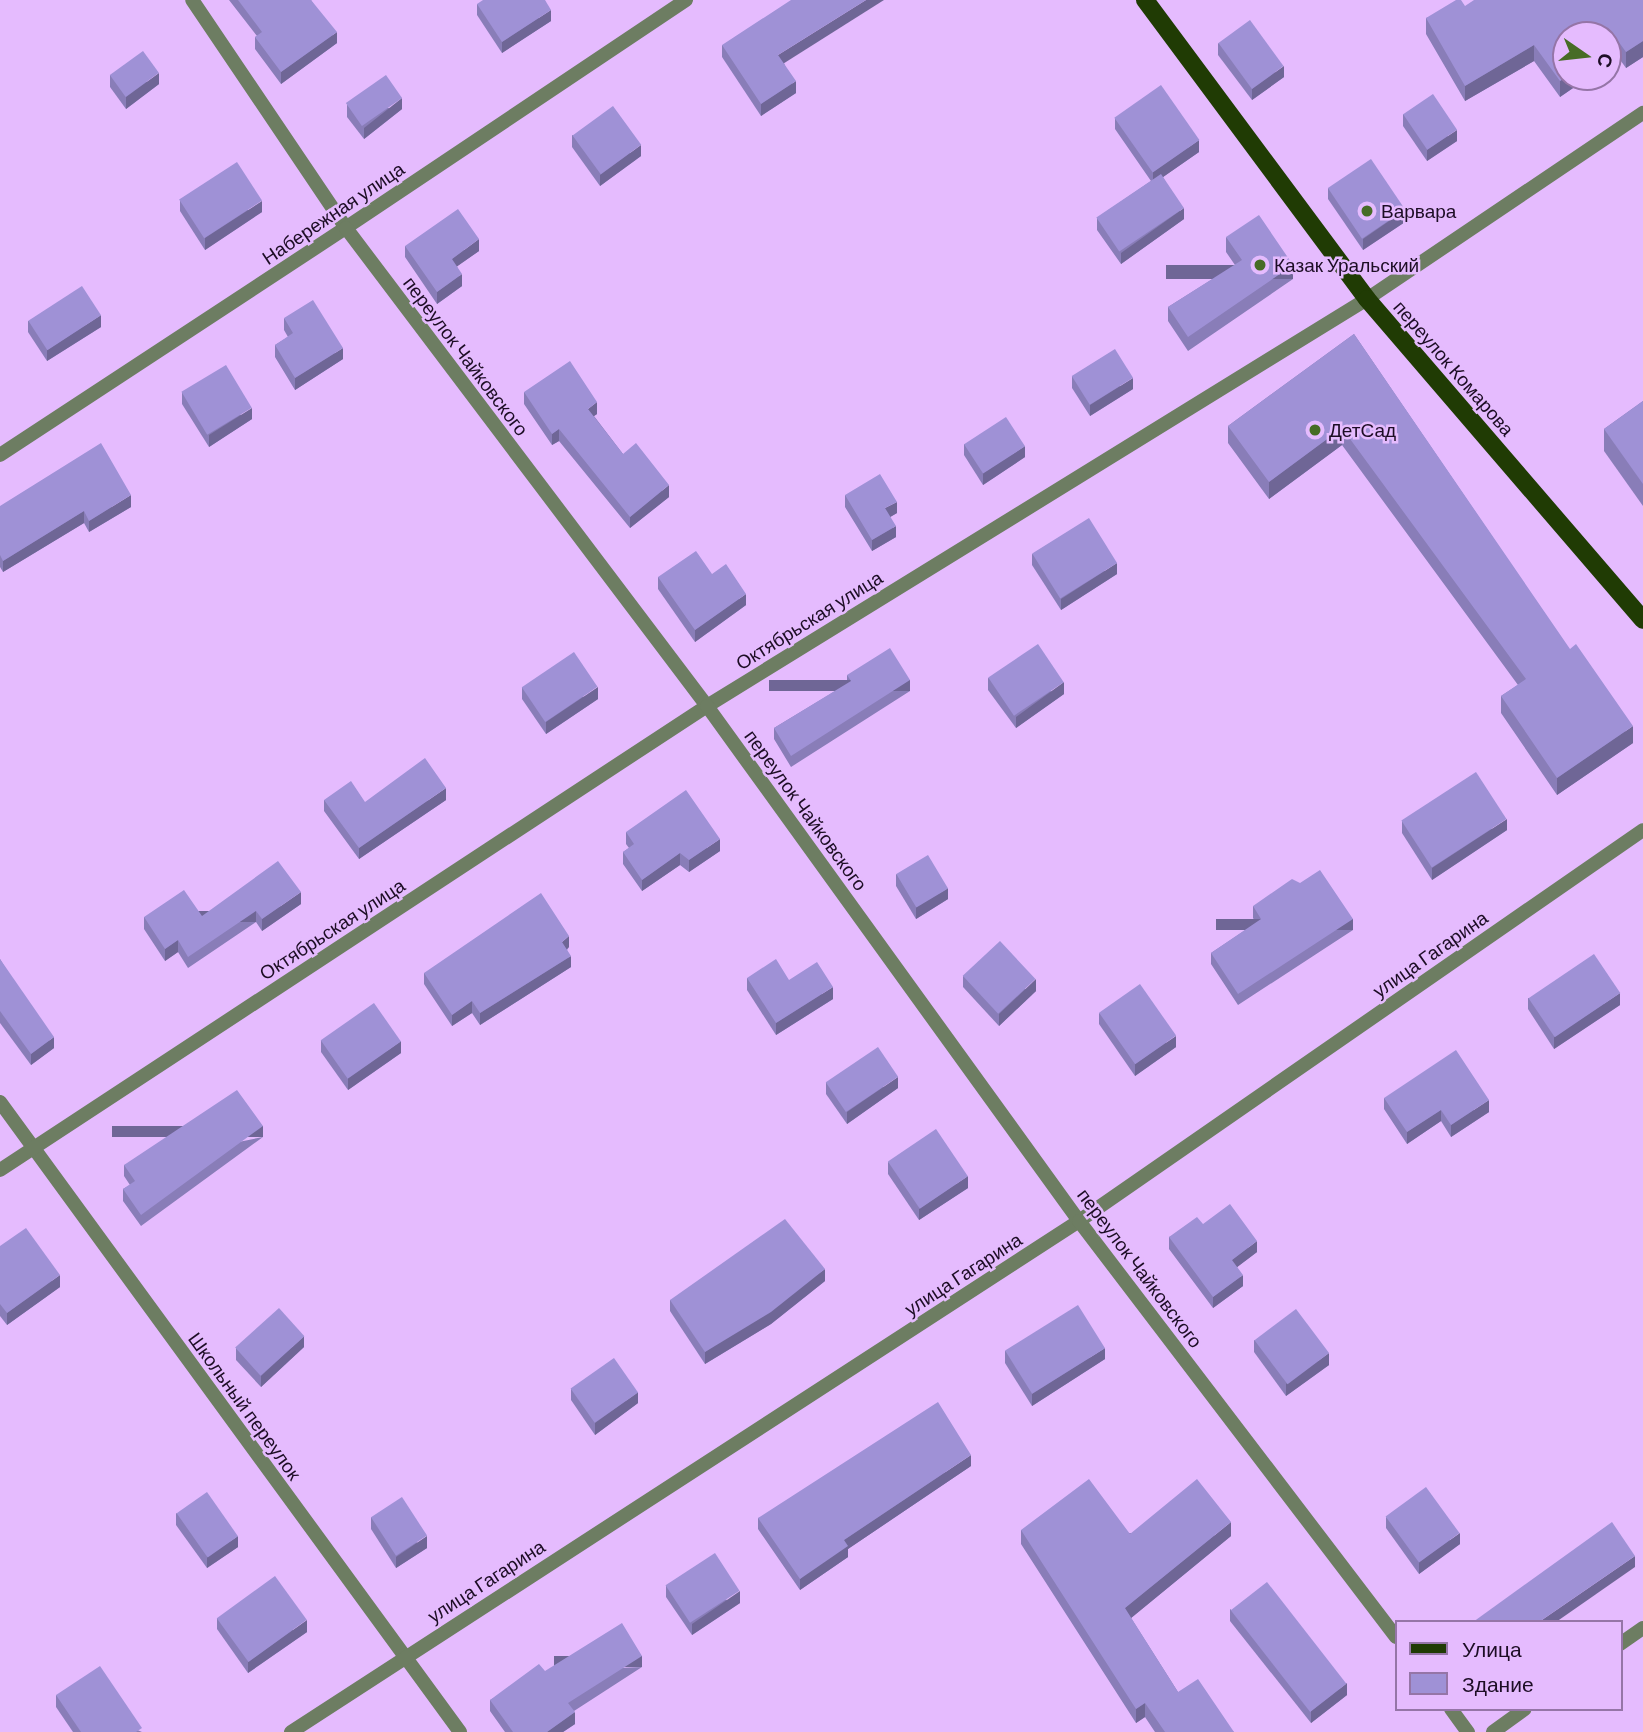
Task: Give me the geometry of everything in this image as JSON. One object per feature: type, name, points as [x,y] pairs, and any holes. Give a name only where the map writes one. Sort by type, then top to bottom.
[{"type":"main road","name":"переулок Комарова","points":[[1145,0],[1367,299],[1643,620]]},
{"type":"street","name":"переулок Чайковского","points":[[192,0],[346,228],[706,706],[1079,1221],[1394,1634]]},
{"type":"street","name":"Набережная улица","points":[[0,455],[686,0]]},
{"type":"street","name":"Октябрьская улица","points":[[0,1170],[706,706],[1367,299],[1643,113]]},
{"type":"street","name":"улица Гагарина","points":[[291,1732],[1079,1221],[1643,830]]},
{"type":"street","name":"Школьный переулок","points":[[0,1102],[460,1732]]},
{"type":"street","points":[[1622,1643],[1643,1628]]},
{"type":"street","points":[[1452,1711],[1468,1732]]},
{"type":"street","points":[[1493,1732],[1522,1711]]},
{"type":"building","points":[[238,0],[311,0],[337,32],[281,72],[255,37],[262,32]]},
{"type":"building","points":[[483,0],[545,0],[551,10],[502,42],[477,4]]},
{"type":"building","points":[[791,0],[866,0],[778,55],[796,81],[761,104],[722,45]]},
{"type":"building","points":[[1456,0],[1461,0],[1465,6],[1474,0],[1643,0],[1643,41],[1626,52],[1622,46],[1622,21],[1552,21],[1552,70],[1534,45],[1465,86],[1426,18]]},
{"type":"building","points":[[1250,20],[1284,66],[1252,89],[1218,43]]},
{"type":"building","points":[[143,51],[159,73],[126,97],[110,75]]},
{"type":"building","points":[[386,75],[402,98],[362,126],[346,103]]},
{"type":"building","points":[[1161,85],[1199,140],[1153,173],[1114,118]]},
{"type":"building","points":[[1433,94],[1457,130],[1427,150],[1403,114]]},
{"type":"building","points":[[613,106],[641,145],[601,174],[573,135]]},
{"type":"building","name":"Варвара","points":[[1371,159],[1405,210],[1362,239],[1328,188]]},
{"type":"building","points":[[237,162],[262,201],[204,238],[179,200]]},
{"type":"building","points":[[1161,174],[1184,208],[1119,252],[1096,218]]},
{"type":"building","points":[[458,209],[479,239],[452,259],[462,274],[437,292],[405,246]]},
{"type":"building","points":[[1259,215],[1293,265],[1188,337],[1168,307],[1242,260],[1226,237]]},
{"type":"building","points":[[82,286],[101,315],[47,350],[28,321]]},
{"type":"building","points":[[313,300],[343,348],[295,378],[275,345],[293,333],[284,318]]},
{"type":"building","points":[[1354,334],[1570,649],[1576,644],[1633,726],[1557,778],[1501,696],[1526,679],[1342,428],[1269,482],[1228,426]]},
{"type":"building","points":[[1115,349],[1133,378],[1090,405],[1072,376]]},
{"type":"building","points":[[570,361],[597,402],[588,409],[623,454],[636,443],[669,485],[630,517],[559,429],[552,434],[524,392]]},
{"type":"building","points":[[226,365],[252,408],[207,435],[181,392]]},
{"type":"building","points":[[1643,401],[1643,484],[1604,429]]},
{"type":"building","points":[[1006,417],[1025,446],[983,474],[964,444]]},
{"type":"building","points":[[101,443],[131,495],[89,521],[84,511],[3,561],[0,555],[0,506]]},
{"type":"building","points":[[880,474],[897,502],[885,508],[896,526],[872,540],[845,495]]},
{"type":"building","points":[[1089,518],[1117,563],[1060,598],[1032,554]]},
{"type":"building","points":[[696,551],[712,574],[726,564],[746,594],[695,630],[658,577]]},
{"type":"building","points":[[1038,644],[1064,682],[1014,716],[988,678]]},
{"type":"building","points":[[890,648],[910,680],[791,756],[774,728],[851,681],[847,675]]},
{"type":"building","points":[[574,652],[597,687],[545,722],[522,687]]},
{"type":"building","points":[[425,758],[446,788],[359,848],[324,800],[351,781],[365,802]]},
{"type":"building","points":[[1476,772],[1506,819],[1432,867],[1401,820]]},
{"type":"building","points":[[686,790],[720,839],[689,860],[680,853],[642,880],[623,852],[634,844],[626,832]]},
{"type":"building","points":[[928,855],[948,888],[916,907],[896,874]]},
{"type":"building","points":[[278,861],[301,892],[262,919],[256,911],[188,957],[178,940],[165,949],[144,917],[184,890],[202,916]]},
{"type":"building","points":[[1320,870],[1353,919],[1238,994],[1211,953],[1261,919],[1253,906],[1292,879],[1300,883]]},
{"type":"building","points":[[541,893],[569,936],[562,942],[571,956],[480,1013],[472,1001],[452,1015],[424,973]]},
{"type":"building","points":[[1000,941],[1035,979],[998,1014],[963,976]]},
{"type":"building","points":[[1594,954],[1620,993],[1555,1037],[1529,998]]},
{"type":"building","points":[[0,959],[54,1037],[31,1054],[0,1011]]},
{"type":"building","points":[[776,959],[789,980],[817,962],[833,987],[776,1023],[747,978]]},
{"type":"building","points":[[1140,984],[1176,1036],[1135,1064],[1099,1013]]},
{"type":"building","points":[[374,1003],[401,1042],[348,1079],[321,1040]]},
{"type":"building","points":[[878,1047],[898,1077],[846,1112],[826,1082]]},
{"type":"building","points":[[1456,1050],[1489,1100],[1451,1125],[1441,1110],[1407,1132],[1384,1098]]},
{"type":"building","points":[[237,1090],[263,1126],[141,1215],[123,1189],[135,1181],[124,1165]]},
{"type":"building","points":[[936,1129],[968,1176],[920,1209],[888,1161]]},
{"type":"building","points":[[1230,1204],[1257,1241],[1232,1260],[1243,1275],[1213,1297],[1169,1237],[1197,1217],[1203,1224]]},
{"type":"building","points":[[785,1219],[825,1269],[771,1312],[705,1352],[670,1300]]},
{"type":"building","points":[[26,1228],[60,1275],[7,1313],[0,1304],[0,1246]]},
{"type":"building","points":[[1078,1305],[1105,1348],[1032,1394],[1005,1351]]},
{"type":"building","points":[[279,1308],[304,1336],[261,1376],[235,1347]]},
{"type":"building","points":[[1296,1309],[1329,1353],[1288,1384],[1254,1340]]},
{"type":"building","points":[[614,1358],[638,1392],[595,1423],[571,1388]]},
{"type":"building","points":[[938,1402],[971,1455],[844,1540],[848,1546],[800,1579],[758,1518]]},
{"type":"building","points":[[1089,1479],[1130,1534],[1197,1479],[1231,1522],[1125,1608],[1178,1692],[1198,1679],[1234,1732],[1165,1732],[1145,1703],[1136,1709],[1021,1530]]},
{"type":"building","points":[[1426,1487],[1460,1533],[1419,1563],[1386,1516]]},
{"type":"building","points":[[207,1492],[238,1536],[208,1557],[177,1513]]},
{"type":"building","points":[[402,1497],[427,1536],[396,1556],[371,1517]]},
{"type":"building","points":[[1612,1522],[1635,1556],[1542,1620],[1476,1620]]},
{"type":"building","points":[[715,1553],[740,1591],[690,1623],[666,1585]]},
{"type":"building","points":[[275,1576],[307,1620],[248,1662],[217,1618]]},
{"type":"building","points":[[1267,1582],[1346,1684],[1310,1712],[1231,1610]]},
{"type":"building","points":[[622,1623],[642,1656],[568,1703],[575,1712],[547,1732],[513,1732],[490,1700],[539,1664],[545,1671]]},
{"type":"building","points":[[100,1666],[142,1728],[136,1732],[81,1732],[56,1695]]},
{"type":"place","name":"Варвара","points":[[1367,211]]},
{"type":"place","name":"Казак Уральский","points":[[1260,265]]},
{"type":"place","name":"ДетСад","points":[[1315,430]]}]
